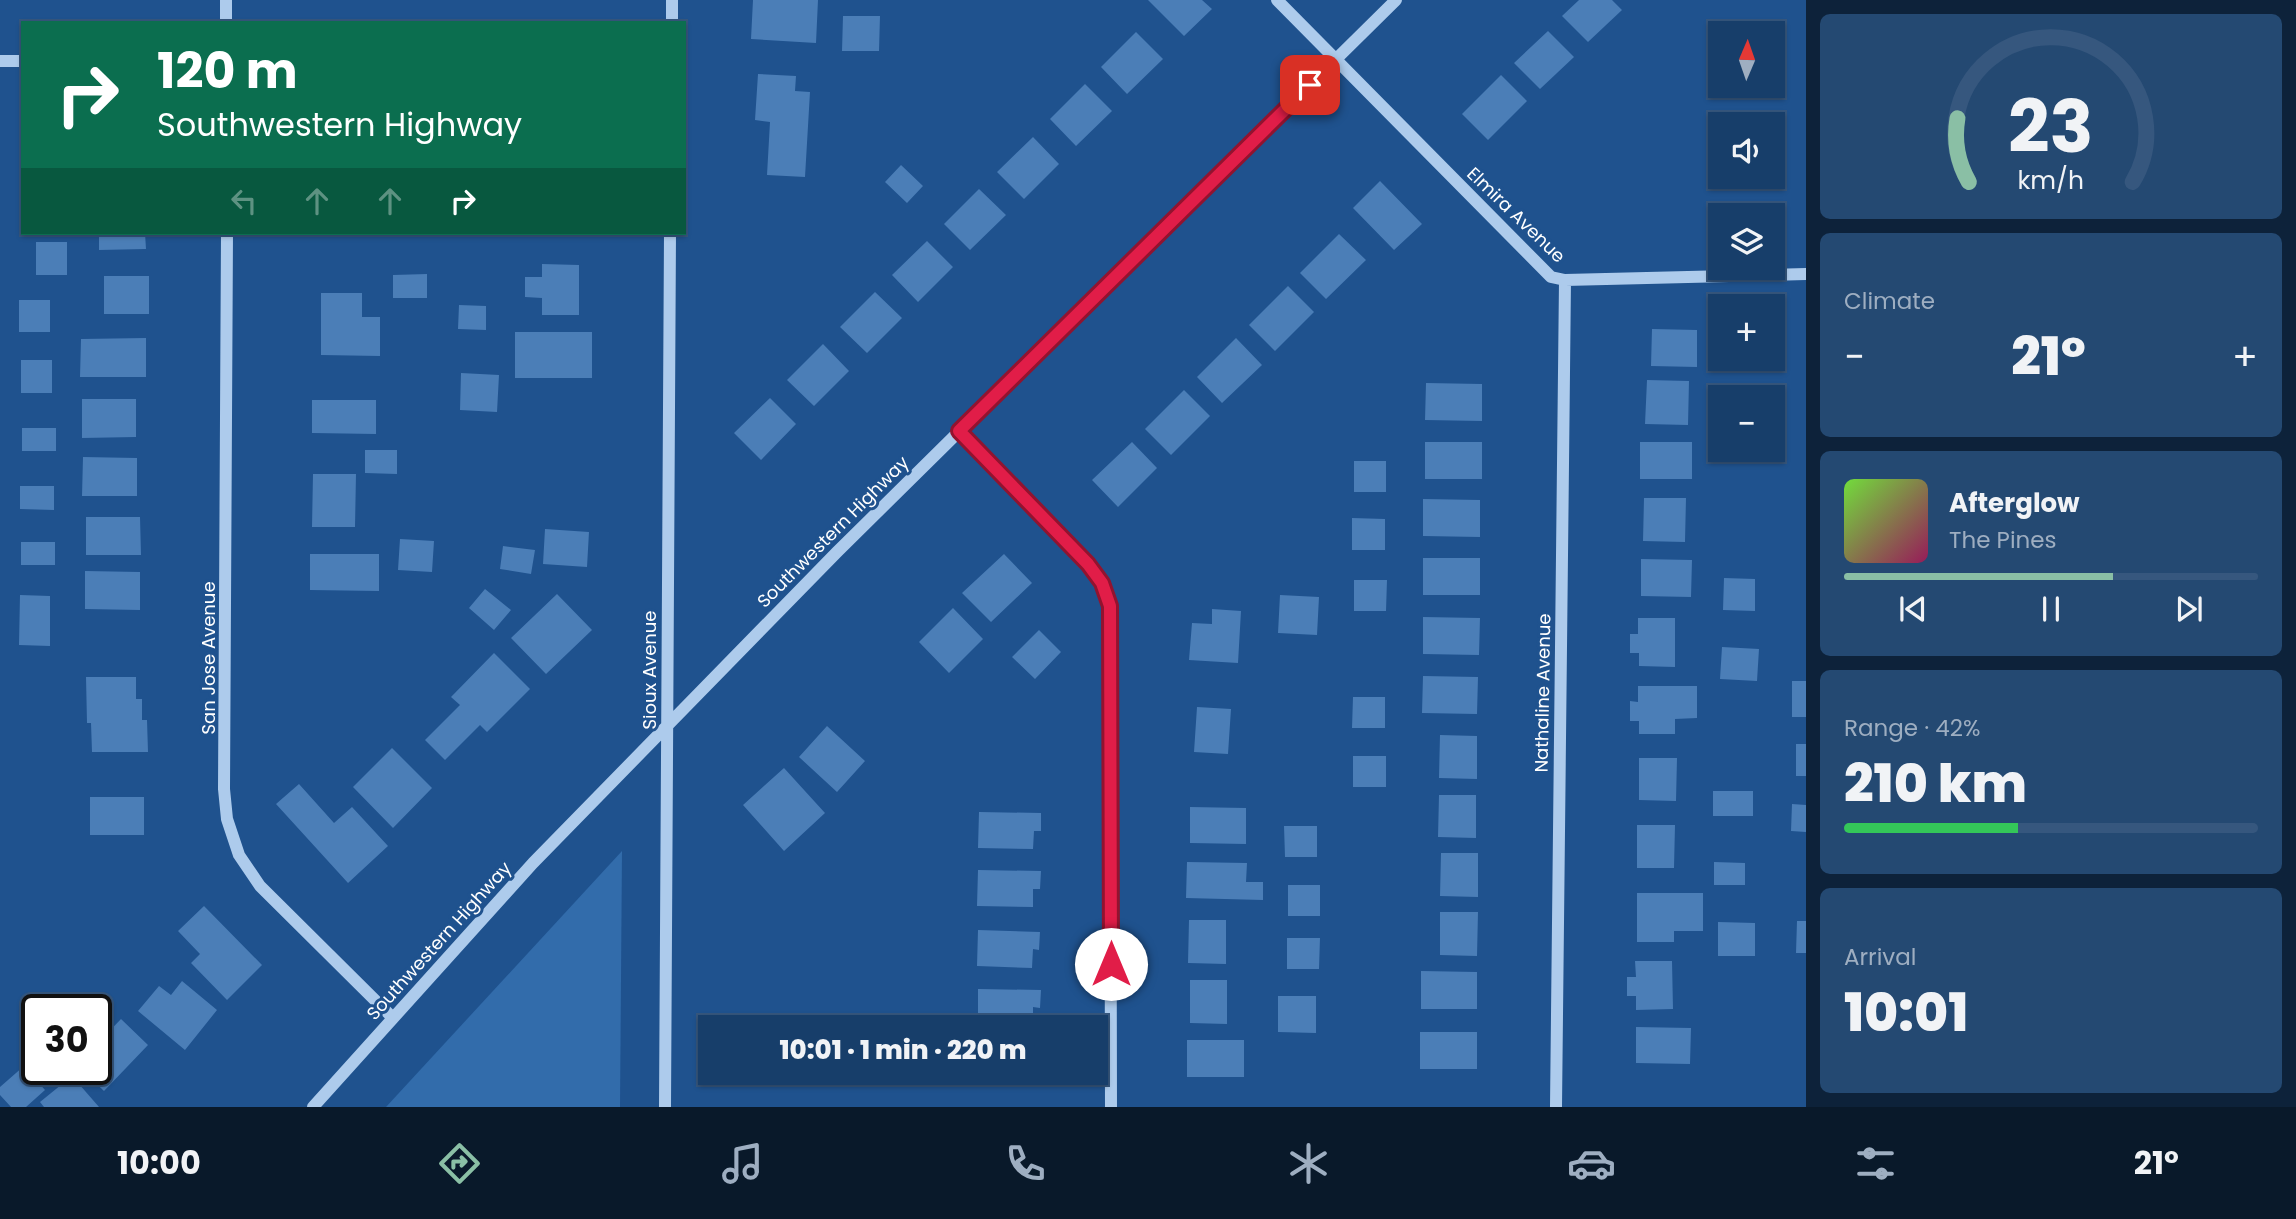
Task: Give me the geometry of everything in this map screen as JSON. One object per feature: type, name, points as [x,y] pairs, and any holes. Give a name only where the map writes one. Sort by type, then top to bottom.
[{"type":"street","points":[[226,0],[226,21]]},
{"type":"street","points":[[672,0],[672,21]]},
{"type":"street","name":"Elmira Avenue","points":[[1277,0],[1552,277],[1565,280],[1806,274]]},
{"type":"street","name":"Southwestern Highway","points":[[313,1107],[533,863],[959,431],[1396,0]]},
{"type":"street","points":[[0,61],[21,61]]},
{"type":"street","name":"San Jose Avenue","points":[[227,235],[224,789],[227,819],[239,855],[260,886],[393,1018]]},
{"type":"street","name":"Sioux Avenue","points":[[665,1107],[670,235]]},
{"type":"street","name":"Nathaline Avenue","points":[[1556,1107],[1565,280]]},
{"type":"street","points":[[959,431],[1088,564],[1102,583],[1110,606],[1111,1107]]},
{"type":"shaded area","points":[[622,851],[620,1107],[386,1107]]},
{"type":"building","points":[[753,0],[818,0],[816,43],[751,39]]},
{"type":"building","points":[[1148,0],[1202,0],[1212,9],[1184,36]]},
{"type":"building","points":[[1579,0],[1612,0],[1622,10],[1588,42],[1562,16]]},
{"type":"building","points":[[843,16],[880,16],[879,51],[842,51]]},
{"type":"building","points":[[1548,31],[1574,57],[1540,89],[1514,63]]},
{"type":"building","points":[[1136,32],[1163,59],[1127,94],[1101,67]]},
{"type":"building","points":[[758,74],[796,76],[795,91],[810,92],[805,177],[767,175],[770,122],[755,120]]},
{"type":"building","points":[[1501,75],[1527,101],[1488,140],[1462,114]]},
{"type":"building","points":[[1085,84],[1112,111],[1076,146],[1050,119]]},
{"type":"building","points":[[1033,137],[1059,164],[1024,199],[997,172]]},
{"type":"building","points":[[901,165],[923,186],[907,203],[885,182]]},
{"type":"building","points":[[1380,181],[1422,224],[1394,250],[1353,208]]},
{"type":"building","points":[[979,189],[1006,215],[970,250],[944,224]]},
{"type":"building","points":[[1339,234],[1366,260],[1326,299],[1300,273]]},
{"type":"building","points":[[99,235],[145,235],[146,249],[99,250]]},
{"type":"building","points":[[927,241],[953,267],[918,302],[892,275]]},
{"type":"building","points":[[36,242],[67,242],[67,275],[36,275]]},
{"type":"building","points":[[542,264],[579,265],[579,315],[542,315],[542,298],[525,297],[525,277],[542,277]]},
{"type":"building","points":[[427,274],[427,298],[393,298],[393,275]]},
{"type":"building","points":[[104,276],[149,276],[149,314],[104,314]]},
{"type":"building","points":[[1288,286],[1314,312],[1275,351],[1249,325]]},
{"type":"building","points":[[875,292],[902,318],[867,353],[840,327]]},
{"type":"building","points":[[321,293],[362,293],[362,317],[380,317],[380,356],[321,355]]},
{"type":"building","points":[[19,300],[50,300],[50,332],[19,332]]},
{"type":"building","points":[[459,305],[486,306],[486,330],[458,329]]},
{"type":"building","points":[[1652,329],[1697,330],[1697,367],[1651,366]]},
{"type":"building","points":[[515,332],[592,332],[592,378],[515,378]]},
{"type":"building","points":[[146,338],[146,377],[80,377],[81,339]]},
{"type":"building","points":[[1236,338],[1262,365],[1222,403],[1197,377]]},
{"type":"building","points":[[823,344],[849,371],[814,406],[787,380]]},
{"type":"building","points":[[21,360],[52,360],[52,393],[21,393]]},
{"type":"building","points":[[461,373],[499,375],[497,412],[460,410]]},
{"type":"building","points":[[1647,380],[1689,381],[1688,425],[1645,424]]},
{"type":"building","points":[[1426,383],[1482,384],[1482,421],[1425,420]]},
{"type":"building","points":[[1184,390],[1210,416],[1171,455],[1145,429]]},
{"type":"building","points":[[770,398],[796,424],[761,460],[734,433]]},
{"type":"building","points":[[82,399],[136,399],[136,437],[82,438]]},
{"type":"building","points":[[312,400],[376,400],[376,434],[312,433]]},
{"type":"building","points":[[22,428],[56,428],[56,451],[22,451]]},
{"type":"building","points":[[1132,442],[1157,468],[1118,507],[1092,480]]},
{"type":"building","points":[[1425,442],[1482,442],[1482,479],[1425,479]]},
{"type":"building","points":[[1640,442],[1692,442],[1692,479],[1640,479]]},
{"type":"building","points":[[365,450],[397,450],[397,474],[365,473]]},
{"type":"building","points":[[83,457],[137,458],[137,496],[82,496]]},
{"type":"building","points":[[1354,461],[1386,461],[1386,492],[1354,492]]},
{"type":"building","points":[[313,474],[356,474],[355,527],[312,527]]},
{"type":"building","points":[[20,486],[54,486],[54,510],[20,509]]},
{"type":"building","points":[[1644,498],[1686,498],[1685,542],[1643,541]]},
{"type":"building","points":[[1423,499],[1480,500],[1480,537],[1423,536]]},
{"type":"building","points":[[86,517],[140,517],[141,555],[86,555]]},
{"type":"building","points":[[1352,518],[1385,519],[1385,550],[1352,550]]},
{"type":"building","points":[[545,529],[589,532],[587,567],[543,564]]},
{"type":"building","points":[[400,539],[434,541],[432,572],[398,570]]},
{"type":"building","points":[[21,542],[55,542],[55,565],[21,565]]},
{"type":"building","points":[[503,546],[535,550],[531,574],[500,569]]},
{"type":"building","points":[[310,554],[379,554],[379,591],[310,590]]},
{"type":"building","points":[[1004,554],[1032,583],[991,622],[962,593]]},
{"type":"building","points":[[1423,558],[1480,558],[1480,595],[1423,595]]},
{"type":"building","points":[[1641,559],[1692,560],[1691,597],[1641,596]]},
{"type":"building","points":[[85,571],[140,572],[140,610],[85,609]]},
{"type":"building","points":[[1724,578],[1755,579],[1755,611],[1723,610]]},
{"type":"building","points":[[1354,580],[1387,580],[1386,611],[1354,611]]},
{"type":"building","points":[[485,589],[511,610],[494,630],[469,608]]},
{"type":"building","points":[[557,594],[592,630],[546,674],[511,638]]},
{"type":"building","points":[[20,595],[50,596],[50,646],[19,645]]},
{"type":"building","points":[[1280,595],[1319,597],[1317,635],[1278,633]]},
{"type":"building","points":[[953,608],[983,639],[949,673],[919,642]]},
{"type":"building","points":[[1212,609],[1241,611],[1238,663],[1189,660],[1192,623],[1212,624]]},
{"type":"building","points":[[1423,617],[1480,618],[1479,655],[1423,654]]},
{"type":"building","points":[[1638,618],[1675,618],[1675,667],[1639,666],[1639,653],[1630,653],[1630,634],[1638,634]]},
{"type":"building","points":[[1039,630],[1061,652],[1035,679],[1012,657]]},
{"type":"building","points":[[1722,647],[1759,649],[1757,681],[1720,679]]},
{"type":"building","points":[[494,653],[530,689],[487,732],[480,725],[445,760],[425,740],[460,705],[451,697]]},
{"type":"building","points":[[1423,676],[1478,677],[1477,714],[1422,713]]},
{"type":"building","points":[[86,677],[136,677],[136,699],[142,699],[142,720],[147,720],[148,752],[92,752],[91,723],[87,723]]},
{"type":"building","points":[[1792,681],[1806,681],[1806,717],[1792,717]]},
{"type":"building","points":[[1638,686],[1697,686],[1697,718],[1675,719],[1675,734],[1639,734],[1639,721],[1630,721],[1630,701],[1638,702]]},
{"type":"building","points":[[1353,697],[1385,697],[1385,728],[1352,728]]},
{"type":"building","points":[[1197,707],[1231,709],[1228,754],[1194,752]]},
{"type":"building","points":[[827,726],[865,761],[837,792],[799,757]]},
{"type":"building","points":[[1440,735],[1477,736],[1477,779],[1439,778]]},
{"type":"building","points":[[1796,744],[1806,744],[1806,776],[1796,776]]},
{"type":"building","points":[[392,748],[432,788],[393,828],[353,787]]},
{"type":"building","points":[[1353,756],[1386,756],[1386,787],[1353,787]]},
{"type":"building","points":[[1639,758],[1677,758],[1676,801],[1639,800]]},
{"type":"building","points":[[784,768],[825,813],[784,851],[743,805]]},
{"type":"building","points":[[299,784],[334,823],[352,807],[388,846],[348,883],[276,804]]},
{"type":"building","points":[[1713,791],[1753,791],[1753,816],[1713,816]]},
{"type":"building","points":[[1439,795],[1476,795],[1476,838],[1438,837]]},
{"type":"building","points":[[90,797],[144,797],[144,835],[90,835]]},
{"type":"building","points":[[1792,804],[1806,805],[1806,832],[1791,831]]},
{"type":"building","points":[[1190,807],[1246,808],[1246,844],[1190,843]]},
{"type":"building","points":[[979,812],[1041,813],[1041,831],[1034,831],[1033,849],[978,848]]},
{"type":"building","points":[[1637,825],[1675,825],[1674,868],[1637,868]]},
{"type":"building","points":[[1284,826],[1317,826],[1317,857],[1285,857]]},
{"type":"building","points":[[1441,853],[1478,853],[1478,897],[1440,896]]},
{"type":"building","points":[[1187,862],[1247,863],[1246,882],[1263,882],[1263,900],[1186,898]]},
{"type":"building","points":[[1714,862],[1745,863],[1745,885],[1714,885]]},
{"type":"building","points":[[978,870],[1041,871],[1040,889],[1033,889],[1033,907],[977,906]]},
{"type":"building","points":[[1288,885],[1320,885],[1320,916],[1288,916]]},
{"type":"building","points":[[1637,893],[1703,893],[1703,931],[1674,931],[1674,942],[1637,942]]},
{"type":"building","points":[[204,906],[262,965],[227,1000],[191,963],[200,954],[178,931]]},
{"type":"building","points":[[1440,912],[1478,912],[1477,956],[1440,955]]},
{"type":"building","points":[[1189,920],[1226,920],[1226,964],[1188,963]]},
{"type":"building","points":[[1797,921],[1806,921],[1806,953],[1796,953]]},
{"type":"building","points":[[1718,922],[1755,923],[1755,956],[1718,956]]},
{"type":"building","points":[[978,930],[1040,932],[1039,950],[1033,949],[1032,968],[977,966]]},
{"type":"building","points":[[1287,938],[1320,938],[1319,969],[1287,969]]},
{"type":"building","points":[[1635,961],[1672,961],[1673,1009],[1636,1010],[1636,996],[1627,996],[1627,977],[1636,977]]},
{"type":"building","points":[[1421,971],[1477,972],[1477,1009],[1421,1009]]},
{"type":"building","points":[[1190,980],[1227,980],[1227,1024],[1190,1023]]},
{"type":"building","points":[[182,981],[217,1010],[185,1050],[138,1011],[159,986],[171,995]]},
{"type":"building","points":[[978,989],[1041,990],[1040,1008],[1033,1007],[1033,1015],[978,1015]]},
{"type":"building","points":[[1278,996],[1316,996],[1316,1033],[1278,1032]]},
{"type":"building","points":[[121,1019],[148,1045],[112,1083],[112,1028]]},
{"type":"building","points":[[1636,1027],[1691,1028],[1690,1064],[1636,1063]]},
{"type":"building","points":[[1420,1032],[1477,1032],[1477,1069],[1420,1069]]},
{"type":"building","points":[[1187,1040],[1244,1040],[1244,1077],[1187,1077]]},
{"type":"building","points":[[21,1069],[21,1085],[41,1085],[45,1090],[26,1107],[11,1107],[0,1095],[0,1087]]},
{"type":"building","points":[[61,1085],[80,1085],[99,1107],[44,1107],[40,1102]]},
{"type":"building","points":[[98,1085],[110,1085],[104,1091]]},
{"type":"route","points":[[1111,964],[1110,606],[1102,583],[1088,564],[959,431],[1310,85]]}]
